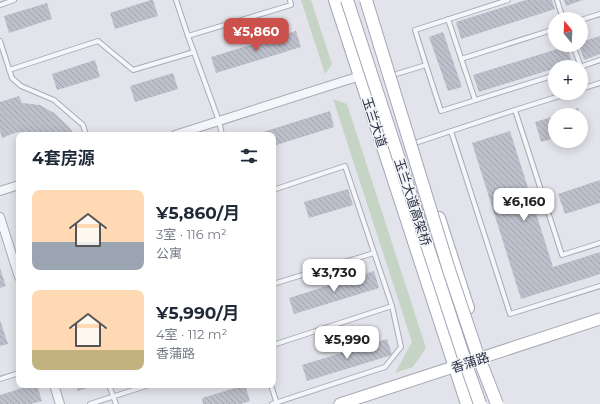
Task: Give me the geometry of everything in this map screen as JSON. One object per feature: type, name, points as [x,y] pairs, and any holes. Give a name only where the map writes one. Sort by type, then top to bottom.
[{"type":"main road","name":"玉兰大道","points":[[335,0],[467,404]]},
{"type":"main road","name":"玉兰大道高架桥","points":[[347,0],[480,404]]},
{"type":"main road","name":"玉兰大道高架桥","points":[[366,0],[449,270],[477,353],[498,404]]},
{"type":"main road","points":[[369,0],[498,404]]},
{"type":"street","points":[[184,132],[360,76]]},
{"type":"street","points":[[0,191],[16,186]]},
{"type":"street","points":[[0,217],[16,267]]},
{"type":"street","name":"香蒲路","points":[[340,404],[600,320]]},
{"type":"street","points":[[55,388],[60,404]]},
{"type":"lane","points":[[2,3],[14,0]]},
{"type":"lane","points":[[176,0],[219,121],[221,132]]},
{"type":"lane","points":[[188,36],[291,5],[290,0]]},
{"type":"lane","points":[[508,0],[415,30],[441,111],[548,77]]},
{"type":"lane","points":[[557,0],[561,12]]},
{"type":"lane","points":[[588,18],[600,14]]},
{"type":"lane","points":[[448,19],[475,100]]},
{"type":"lane","points":[[461,59],[548,31]]},
{"type":"lane","points":[[0,41],[12,78],[21,86],[54,100],[83,125],[85,132]]},
{"type":"lane","points":[[9,70],[98,41],[133,70],[194,52]]},
{"type":"lane","points":[[588,64],[600,60]]},
{"type":"lane","points":[[393,75],[426,65]]},
{"type":"lane","points":[[588,87],[600,83]]},
{"type":"lane","points":[[415,143],[548,100]]},
{"type":"lane","points":[[515,110],[562,255],[600,243]]},
{"type":"lane","points":[[451,131],[510,314],[600,286]]},
{"type":"lane","points":[[272,404],[385,367],[401,347],[392,306],[345,166],[276,189]]},
{"type":"lane","points":[[276,283],[374,253]]},
{"type":"lane","points":[[276,344],[392,306]]},
{"type":"lane","points":[[0,379],[16,373]]},
{"type":"lane","points":[[110,388],[116,404]]},
{"type":"lane","points":[[90,404],[139,388]]},
{"type":"lane","points":[[272,388],[277,403]]},
{"type":"green space","points":[[301,0],[311,0],[332,64],[325,74]]},
{"type":"green space","points":[[333,99],[347,104],[426,348],[413,367],[395,373],[412,342]]},
{"type":"building","points":[[153,0],[158,16],[115,29],[110,13]]},
{"type":"building","points":[[526,0],[552,0],[555,9],[461,39],[456,22]]},
{"type":"building","points":[[564,0],[583,0],[566,6]]},
{"type":"building","points":[[47,3],[52,19],[9,33],[4,16]]},
{"type":"building","points":[[296,31],[301,47],[216,73],[211,57]]},
{"type":"building","points":[[443,32],[462,87],[448,91],[429,37]]},
{"type":"building","points":[[600,36],[600,54],[584,60],[581,52],[588,52],[588,40]]},
{"type":"building","points":[[548,52],[569,52],[571,60],[548,60],[548,70],[479,92],[473,75]]},
{"type":"building","points":[[95,60],[100,77],[57,90],[52,74]]},
{"type":"building","points":[[173,73],[178,89],[135,102],[130,86]]},
{"type":"building","points":[[19,96],[22,103],[40,105],[54,113],[73,132],[16,132],[2,138],[0,131],[0,102]]},
{"type":"building","points":[[330,111],[334,127],[276,145],[276,132],[263,132]]},
{"type":"building","points":[[548,118],[548,140],[541,142],[535,122]]},
{"type":"building","points":[[510,131],[553,267],[600,252],[600,274],[521,299],[472,143]]},
{"type":"building","points":[[600,180],[600,203],[565,214],[558,194]]},
{"type":"building","points":[[348,189],[353,205],[309,218],[304,202]]},
{"type":"building","points":[[0,268],[6,286],[0,288]]},
{"type":"building","points":[[374,271],[379,288],[294,314],[289,298]]},
{"type":"building","points":[[0,320],[8,344],[0,346]]},
{"type":"building","points":[[387,339],[392,355],[307,381],[302,365]]},
{"type":"building","points":[[22,388],[38,388],[42,401],[31,404],[0,404],[0,395]]},
{"type":"building","points":[[77,388],[87,388],[78,391]]},
{"type":"building","points":[[235,388],[246,388],[250,401],[241,404],[203,404],[202,398]]}]
